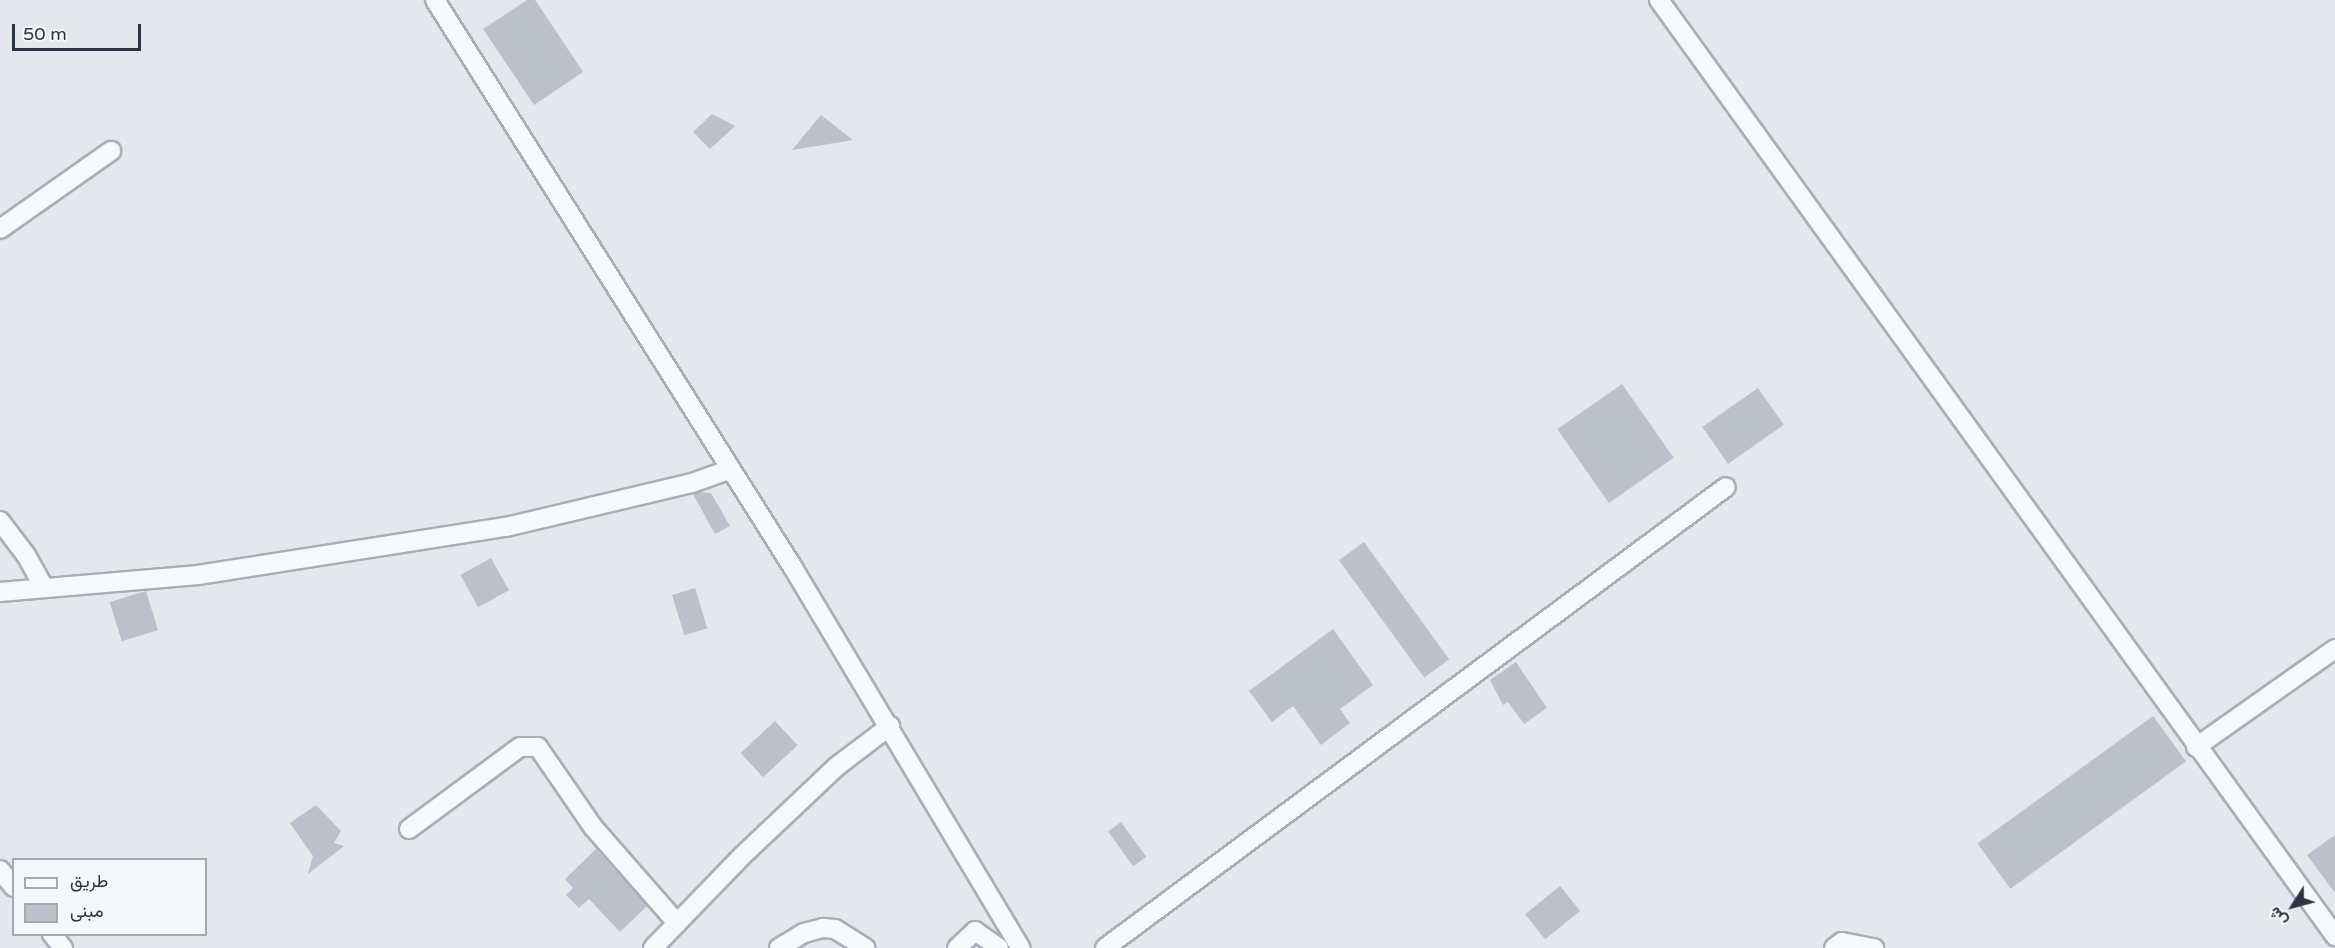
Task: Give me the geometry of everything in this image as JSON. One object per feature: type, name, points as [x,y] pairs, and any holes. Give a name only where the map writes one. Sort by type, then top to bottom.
[{"type":"street","points":[[435,0],[890,726],[1021,948]]},
{"type":"street","points":[[1659,0],[2196,747],[2335,936]]},
{"type":"street","points":[[0,229],[111,151]]},
{"type":"street","points":[[0,592],[43,586],[198,575],[506,527],[699,481],[731,470]]},
{"type":"street","points":[[1105,948],[1726,487]]},
{"type":"street","points":[[0,521],[43,586]]},
{"type":"street","points":[[2196,747],[2335,649]]},
{"type":"street","points":[[653,948],[836,767],[890,726]]},
{"type":"street","points":[[409,829],[520,747],[538,747],[593,827],[677,923]]},
{"type":"street","points":[[0,870],[12,884]]},
{"type":"street","points":[[779,948],[804,933],[823,928],[835,929],[865,948]]},
{"type":"street","points":[[957,948],[975,932],[999,948]]},
{"type":"street","points":[[54,936],[63,948]]},
{"type":"street","points":[[1834,948],[1842,942],[1874,948]]},
{"type":"building","points":[[527,0],[535,0],[583,72],[534,105],[483,29]]},
{"type":"building","points":[[712,114],[735,126],[710,149],[693,132]]},
{"type":"building","points":[[821,115],[853,140],[792,150]]},
{"type":"building","points":[[1622,384],[1674,458],[1609,503],[1557,429]]},
{"type":"building","points":[[1758,388],[1784,425],[1728,464],[1702,427]]},
{"type":"building","points":[[711,493],[730,526],[715,534],[693,494]]},
{"type":"building","points":[[1364,542],[1449,659],[1424,678],[1339,560]]},
{"type":"building","points":[[491,558],[509,590],[478,607],[460,575]]},
{"type":"building","points":[[695,588],[707,628],[684,635],[672,595]]},
{"type":"building","points":[[146,591],[158,630],[122,641],[110,602]]},
{"type":"building","points":[[1333,629],[1373,685],[1340,709],[1350,723],[1321,745],[1293,706],[1272,722],[1249,691]]},
{"type":"building","points":[[1516,662],[1547,708],[1524,724],[1508,702],[1503,705],[1490,680]]},
{"type":"building","points":[[2153,716],[2186,761],[2010,889],[1977,844]]},
{"type":"building","points":[[775,721],[798,745],[763,777],[741,753]]},
{"type":"building","points":[[316,805],[341,831],[334,843],[344,846],[308,874],[313,856],[290,823]]},
{"type":"building","points":[[1121,822],[1146,857],[1133,866],[1108,831]]},
{"type":"building","points":[[2335,835],[2335,893],[2307,855]]},
{"type":"building","points":[[596,849],[647,906],[620,932],[589,899],[579,908],[566,895],[573,888],[565,879]]},
{"type":"building","points":[[1560,886],[1580,911],[1545,939],[1525,914]]}]
